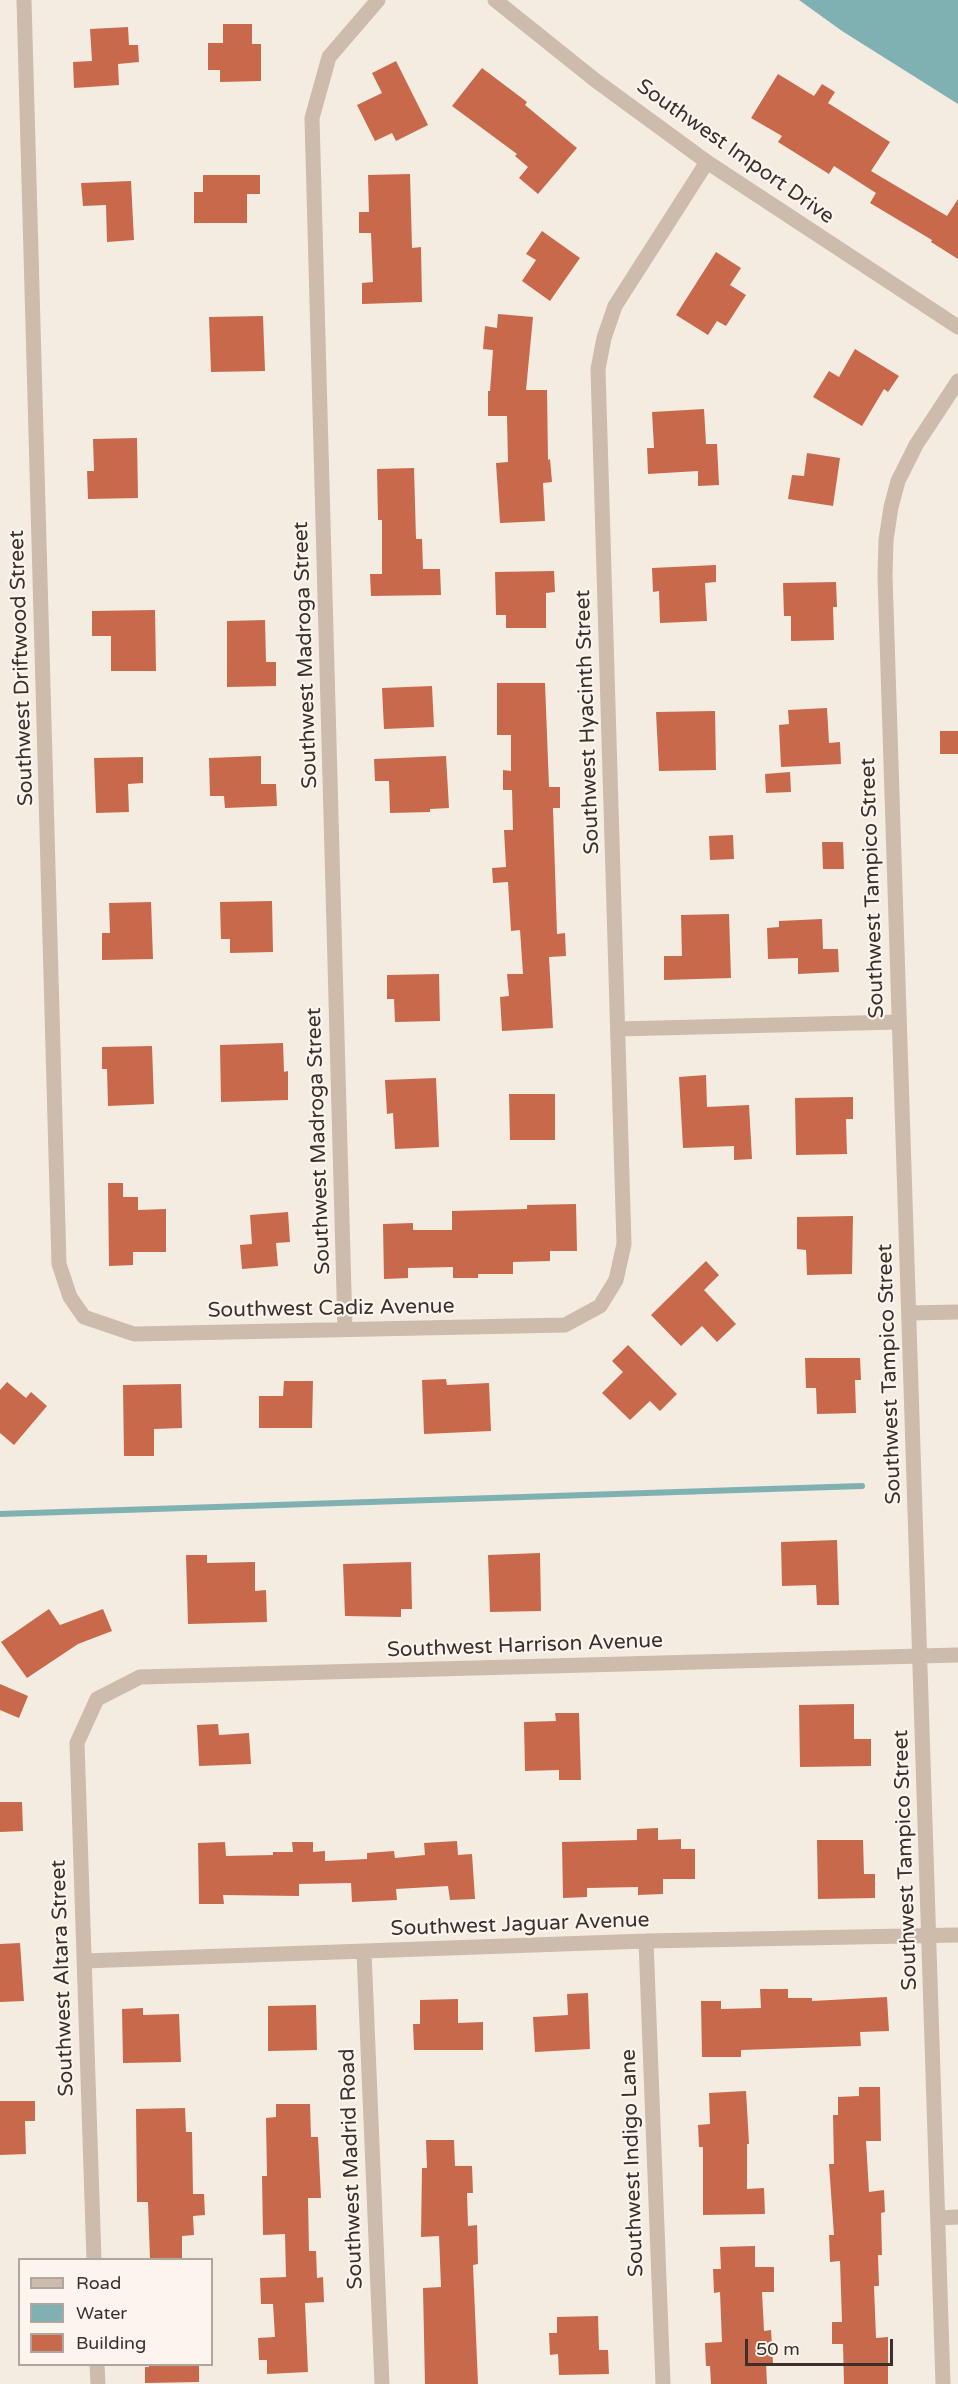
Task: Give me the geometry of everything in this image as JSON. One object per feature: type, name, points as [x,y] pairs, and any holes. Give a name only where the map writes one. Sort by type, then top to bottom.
[{"type":"street","name":"Southwest Driftwood Street","points":[[24,0],[59,1264],[70,1297]]},
{"type":"street","name":"Southwest Madroga Street","points":[[345,1329],[312,118],[329,57],[378,0]]},
{"type":"street","name":"Southwest Import Drive","points":[[495,0],[595,80],[707,162],[958,327]]},
{"type":"street","name":"Southwest Hyacinth Street","points":[[600,1306],[616,1280],[624,1244],[598,369],[604,338],[615,306],[707,162]]},
{"type":"street","name":"Southwest Tampico Street","points":[[943,2384],[885,576],[886,540],[898,481],[916,445],[958,381]]},
{"type":"street","points":[[618,1029],[898,1022]]},
{"type":"street","name":"Southwest Cadiz Avenue","points":[[70,1297],[84,1317],[134,1334],[565,1325],[600,1306]]},
{"type":"street","points":[[910,1313],[958,1312]]},
{"type":"street","name":"Southwest Harrison Avenue","points":[[98,1699],[141,1677],[958,1655]]},
{"type":"street","name":"Southwest Altara Street","points":[[94,2258],[77,1743],[98,1699]]},
{"type":"street","name":"Southwest Jaguar Avenue","points":[[84,1960],[646,1941],[958,1935]]},
{"type":"street","name":"Southwest Indigo Lane","points":[[646,1941],[663,2384]]},
{"type":"street","name":"Southwest Madrid Road","points":[[364,1952],[382,2384]]},
{"type":"street","points":[[938,2218],[958,2217]]},
{"type":"street","points":[[97,2366],[98,2384]]},
{"type":"water","points":[[799,0],[958,0],[958,104],[842,31]]},
{"type":"building","points":[[223,24],[252,24],[252,44],[261,44],[261,81],[220,82],[220,70],[208,70],[208,43],[223,43]]},
{"type":"building","points":[[128,27],[129,45],[138,45],[139,62],[118,64],[119,85],[74,88],[73,62],[92,61],[90,29]]},
{"type":"building","points":[[396,61],[428,125],[396,141],[392,133],[375,141],[357,105],[382,93],[372,73]]},
{"type":"building","points":[[482,68],[527,102],[525,105],[577,148],[538,194],[519,178],[528,167],[515,156],[517,154],[452,106]]},
{"type":"building","points":[[778,74],[814,96],[822,84],[835,92],[828,103],[890,142],[871,171],[947,216],[958,199],[958,259],[931,242],[932,240],[870,203],[876,193],[834,166],[829,174],[778,142],[782,136],[751,118]]},
{"type":"building","points":[[410,174],[412,248],[421,247],[422,302],[362,304],[362,283],[373,282],[371,233],[359,233],[359,212],[369,212],[368,175]]},
{"type":"building","points":[[203,175],[260,175],[260,194],[247,194],[247,223],[194,223],[194,192],[203,192]]},
{"type":"building","points":[[131,181],[134,240],[107,242],[106,205],[83,206],[81,183]]},
{"type":"building","points":[[542,231],[580,258],[550,301],[522,281],[536,260],[526,254]]},
{"type":"building","points":[[716,252],[741,268],[730,285],[746,295],[726,326],[717,321],[708,335],[676,315]]},
{"type":"building","points":[[498,314],[533,317],[526,390],[547,390],[548,460],[550,459],[552,482],[543,483],[545,521],[500,523],[496,463],[508,462],[507,416],[488,416],[488,391],[490,391],[493,350],[483,349],[485,326],[497,328]]},
{"type":"building","points":[[263,316],[265,371],[211,372],[209,317]]},
{"type":"building","points":[[855,349],[899,376],[888,392],[884,389],[862,426],[813,397],[829,371],[839,377]]},
{"type":"building","points":[[704,409],[706,444],[717,444],[719,485],[698,486],[698,471],[648,474],[647,448],[654,448],[652,412]]},
{"type":"building","points":[[137,438],[138,498],[88,499],[87,471],[94,471],[93,439]]},
{"type":"building","points":[[807,453],[840,458],[833,506],[788,499],[792,475],[804,476]]},
{"type":"building","points":[[414,468],[416,539],[422,539],[423,569],[440,569],[441,595],[371,596],[370,574],[382,574],[382,520],[378,520],[377,469]]},
{"type":"building","points":[[716,565],[716,582],[705,583],[707,621],[660,623],[659,591],[653,592],[652,568]]},
{"type":"building","points":[[554,571],[555,592],[546,593],[546,628],[506,628],[506,615],[496,615],[495,572]]},
{"type":"building","points":[[836,582],[837,607],[833,607],[834,640],[791,641],[791,616],[784,616],[783,583]]},
{"type":"building","points":[[155,610],[156,671],[111,671],[111,636],[92,636],[92,611]]},
{"type":"building","points":[[265,620],[266,662],[276,662],[276,686],[227,687],[227,621]]},
{"type":"building","points":[[497,683],[545,683],[549,787],[560,787],[560,808],[553,808],[557,934],[565,933],[566,956],[549,957],[553,1028],[502,1031],[500,997],[509,996],[507,974],[523,974],[520,930],[511,931],[508,882],[493,883],[492,868],[506,867],[504,830],[513,830],[512,790],[503,790],[503,770],[511,771],[511,735],[497,735]]},
{"type":"building","points":[[432,686],[434,727],[384,729],[382,688]]},
{"type":"building","points":[[827,708],[829,743],[840,742],[841,764],[781,767],[779,725],[789,724],[788,710]]},
{"type":"building","points":[[715,711],[716,770],[659,771],[656,712]]},
{"type":"building","points":[[940,731],[958,731],[958,754],[940,754]]},
{"type":"building","points":[[261,756],[261,784],[276,784],[277,806],[225,808],[224,796],[210,796],[209,758]]},
{"type":"building","points":[[446,756],[449,808],[430,809],[430,812],[390,813],[389,781],[375,781],[374,759]]},
{"type":"building","points":[[143,757],[143,783],[128,784],[129,812],[96,813],[94,758]]},
{"type":"building","points":[[790,772],[791,792],[766,793],[765,774]]},
{"type":"building","points":[[733,835],[734,859],[710,860],[709,836]]},
{"type":"building","points":[[822,842],[843,842],[844,869],[823,869]]},
{"type":"building","points":[[272,901],[273,952],[230,953],[230,939],[221,939],[220,902]]},
{"type":"building","points":[[151,902],[153,959],[102,960],[102,933],[110,933],[109,903]]},
{"type":"building","points":[[729,914],[731,978],[664,980],[664,956],[682,956],[681,915]]},
{"type":"building","points":[[822,919],[823,949],[838,949],[839,972],[798,974],[798,958],[768,959],[767,928],[779,927],[779,921]]},
{"type":"building","points":[[439,974],[440,1021],[395,1022],[394,999],[387,999],[387,975]]},
{"type":"building","points":[[283,1043],[284,1072],[288,1071],[288,1100],[221,1102],[220,1045]]},
{"type":"building","points":[[152,1046],[154,1104],[108,1106],[107,1069],[102,1069],[102,1047]]},
{"type":"building","points":[[706,1075],[707,1107],[749,1105],[752,1159],[734,1160],[734,1146],[683,1148],[679,1077]]},
{"type":"building","points":[[436,1078],[439,1147],[395,1149],[393,1113],[387,1114],[385,1080]]},
{"type":"building","points":[[509,1094],[555,1094],[555,1140],[510,1140]]},
{"type":"building","points":[[853,1097],[853,1119],[846,1119],[847,1154],[796,1155],[795,1098]]},
{"type":"building","points":[[108,1183],[123,1183],[123,1197],[138,1197],[138,1210],[166,1209],[166,1252],[133,1252],[133,1265],[109,1266]]},
{"type":"building","points":[[576,1204],[577,1251],[550,1251],[550,1261],[513,1262],[513,1274],[478,1274],[478,1278],[453,1278],[453,1267],[408,1268],[408,1278],[384,1279],[383,1224],[413,1223],[413,1230],[452,1230],[452,1211],[527,1209],[527,1205]]},
{"type":"building","points":[[288,1212],[290,1242],[276,1243],[278,1266],[242,1269],[240,1245],[252,1244],[250,1215]]},
{"type":"building","points":[[853,1216],[852,1274],[807,1275],[806,1250],[797,1249],[797,1217]]},
{"type":"building","points":[[706,1261],[719,1275],[704,1290],[736,1324],[717,1342],[702,1326],[681,1346],[651,1315]]},
{"type":"building","points":[[628,1345],[677,1394],[660,1411],[650,1401],[630,1420],[602,1393],[623,1372],[612,1361]]},
{"type":"building","points":[[805,1358],[860,1358],[861,1380],[855,1380],[856,1413],[817,1414],[816,1388],[806,1388]]},
{"type":"building","points":[[446,1379],[447,1385],[489,1383],[491,1431],[424,1434],[422,1380]]},
{"type":"building","points":[[284,1381],[313,1381],[312,1428],[259,1428],[259,1396],[283,1396]]},
{"type":"building","points":[[7,1382],[26,1398],[31,1392],[47,1406],[14,1445],[0,1433],[0,1390]]},
{"type":"building","points":[[181,1384],[182,1428],[154,1429],[154,1456],[124,1456],[123,1385]]},
{"type":"building","points":[[837,1540],[839,1605],[817,1605],[816,1585],[782,1586],[781,1542]]},
{"type":"building","points":[[540,1553],[541,1611],[490,1612],[488,1555]]},
{"type":"building","points":[[186,1555],[207,1555],[207,1563],[255,1562],[255,1591],[266,1590],[267,1622],[188,1624]]},
{"type":"building","points":[[411,1562],[412,1609],[401,1609],[401,1617],[345,1616],[343,1564]]},
{"type":"building","points":[[49,1609],[60,1625],[103,1609],[112,1631],[78,1644],[27,1678],[1,1642]]},
{"type":"building","points":[[0,1684],[28,1696],[19,1718],[0,1710]]},
{"type":"building","points":[[854,1704],[854,1739],[871,1739],[871,1766],[800,1767],[799,1705]]},
{"type":"building","points":[[555,1713],[579,1713],[581,1780],[559,1780],[559,1770],[525,1771],[524,1722],[556,1721]]},
{"type":"building","points":[[218,1724],[219,1735],[249,1733],[251,1764],[199,1766],[197,1725]]},
{"type":"building","points":[[0,1802],[22,1802],[23,1831],[0,1832]]},
{"type":"building","points":[[658,1828],[658,1840],[681,1839],[681,1849],[695,1849],[695,1879],[663,1879],[663,1894],[638,1895],[638,1887],[587,1888],[587,1897],[563,1898],[562,1842],[637,1840],[637,1829]]},
{"type":"building","points":[[817,1840],[863,1840],[864,1874],[875,1874],[875,1898],[818,1899]]},
{"type":"building","points":[[457,1841],[458,1855],[472,1854],[475,1899],[450,1900],[448,1886],[396,1889],[397,1900],[352,1902],[351,1883],[299,1884],[299,1896],[223,1895],[224,1904],[199,1904],[198,1843],[225,1842],[226,1856],[273,1855],[273,1852],[293,1852],[292,1842],[313,1842],[313,1852],[325,1851],[325,1861],[367,1859],[367,1853],[394,1851],[395,1858],[425,1855],[424,1843]]},
{"type":"building","points":[[20,1943],[24,2001],[0,2002],[0,1944]]},
{"type":"building","points":[[760,1989],[788,1989],[788,1998],[812,1998],[812,2001],[887,1997],[889,2031],[860,2032],[861,2046],[741,2050],[741,2057],[702,2057],[701,2001],[721,2001],[721,2009],[761,2008]]},
{"type":"building","points":[[588,1993],[590,2049],[535,2052],[533,2017],[568,2015],[567,1994]]},
{"type":"building","points":[[458,1999],[458,2023],[483,2022],[483,2050],[414,2050],[413,2024],[420,2024],[420,2000]]},
{"type":"building","points":[[316,2005],[317,2050],[268,2051],[268,2006]]},
{"type":"building","points":[[143,2008],[143,2015],[179,2014],[181,2062],[123,2063],[122,2009]]},
{"type":"building","points":[[859,2087],[880,2087],[881,2141],[866,2141],[869,2192],[884,2190],[885,2212],[881,2213],[882,2255],[878,2255],[879,2286],[874,2286],[876,2338],[888,2337],[888,2384],[844,2384],[843,2344],[832,2344],[832,2322],[842,2322],[840,2261],[830,2262],[829,2235],[834,2235],[829,2164],[834,2164],[833,2115],[838,2115],[838,2097],[859,2096]]},
{"type":"building","points":[[746,2091],[749,2144],[747,2144],[747,2189],[764,2188],[765,2214],[703,2215],[703,2147],[699,2147],[698,2125],[710,2124],[709,2093]]},
{"type":"building","points":[[0,2101],[35,2101],[35,2121],[25,2121],[26,2154],[0,2155]]},
{"type":"building","points":[[276,2104],[310,2104],[311,2137],[318,2137],[321,2198],[308,2198],[309,2251],[316,2251],[317,2278],[323,2277],[324,2302],[305,2303],[308,2372],[267,2374],[267,2360],[259,2360],[258,2338],[275,2337],[273,2304],[261,2304],[260,2278],[286,2277],[285,2234],[263,2235],[262,2176],[267,2176],[266,2118],[276,2117]]},
{"type":"building","points":[[185,2108],[186,2132],[192,2132],[193,2194],[204,2194],[205,2215],[193,2216],[194,2235],[182,2236],[182,2258],[150,2258],[148,2202],[137,2202],[136,2109]]},
{"type":"building","points":[[426,2140],[454,2140],[455,2166],[472,2166],[473,2193],[467,2193],[468,2226],[477,2225],[478,2264],[473,2265],[478,2384],[425,2384],[423,2288],[441,2287],[439,2236],[421,2237],[422,2168],[427,2168]]},
{"type":"building","points":[[755,2246],[755,2267],[774,2267],[774,2292],[762,2292],[764,2331],[771,2330],[773,2363],[766,2363],[767,2384],[711,2384],[710,2366],[706,2366],[705,2343],[722,2342],[720,2292],[714,2293],[713,2269],[721,2269],[720,2247]]},
{"type":"building","points":[[598,2316],[599,2350],[608,2350],[609,2374],[559,2375],[558,2354],[550,2355],[549,2333],[557,2333],[557,2317]]},
{"type":"building","points":[[199,2366],[199,2382],[145,2383],[145,2367]]},
{"type":"waterway","points":[[0,1514],[862,1486]]}]
